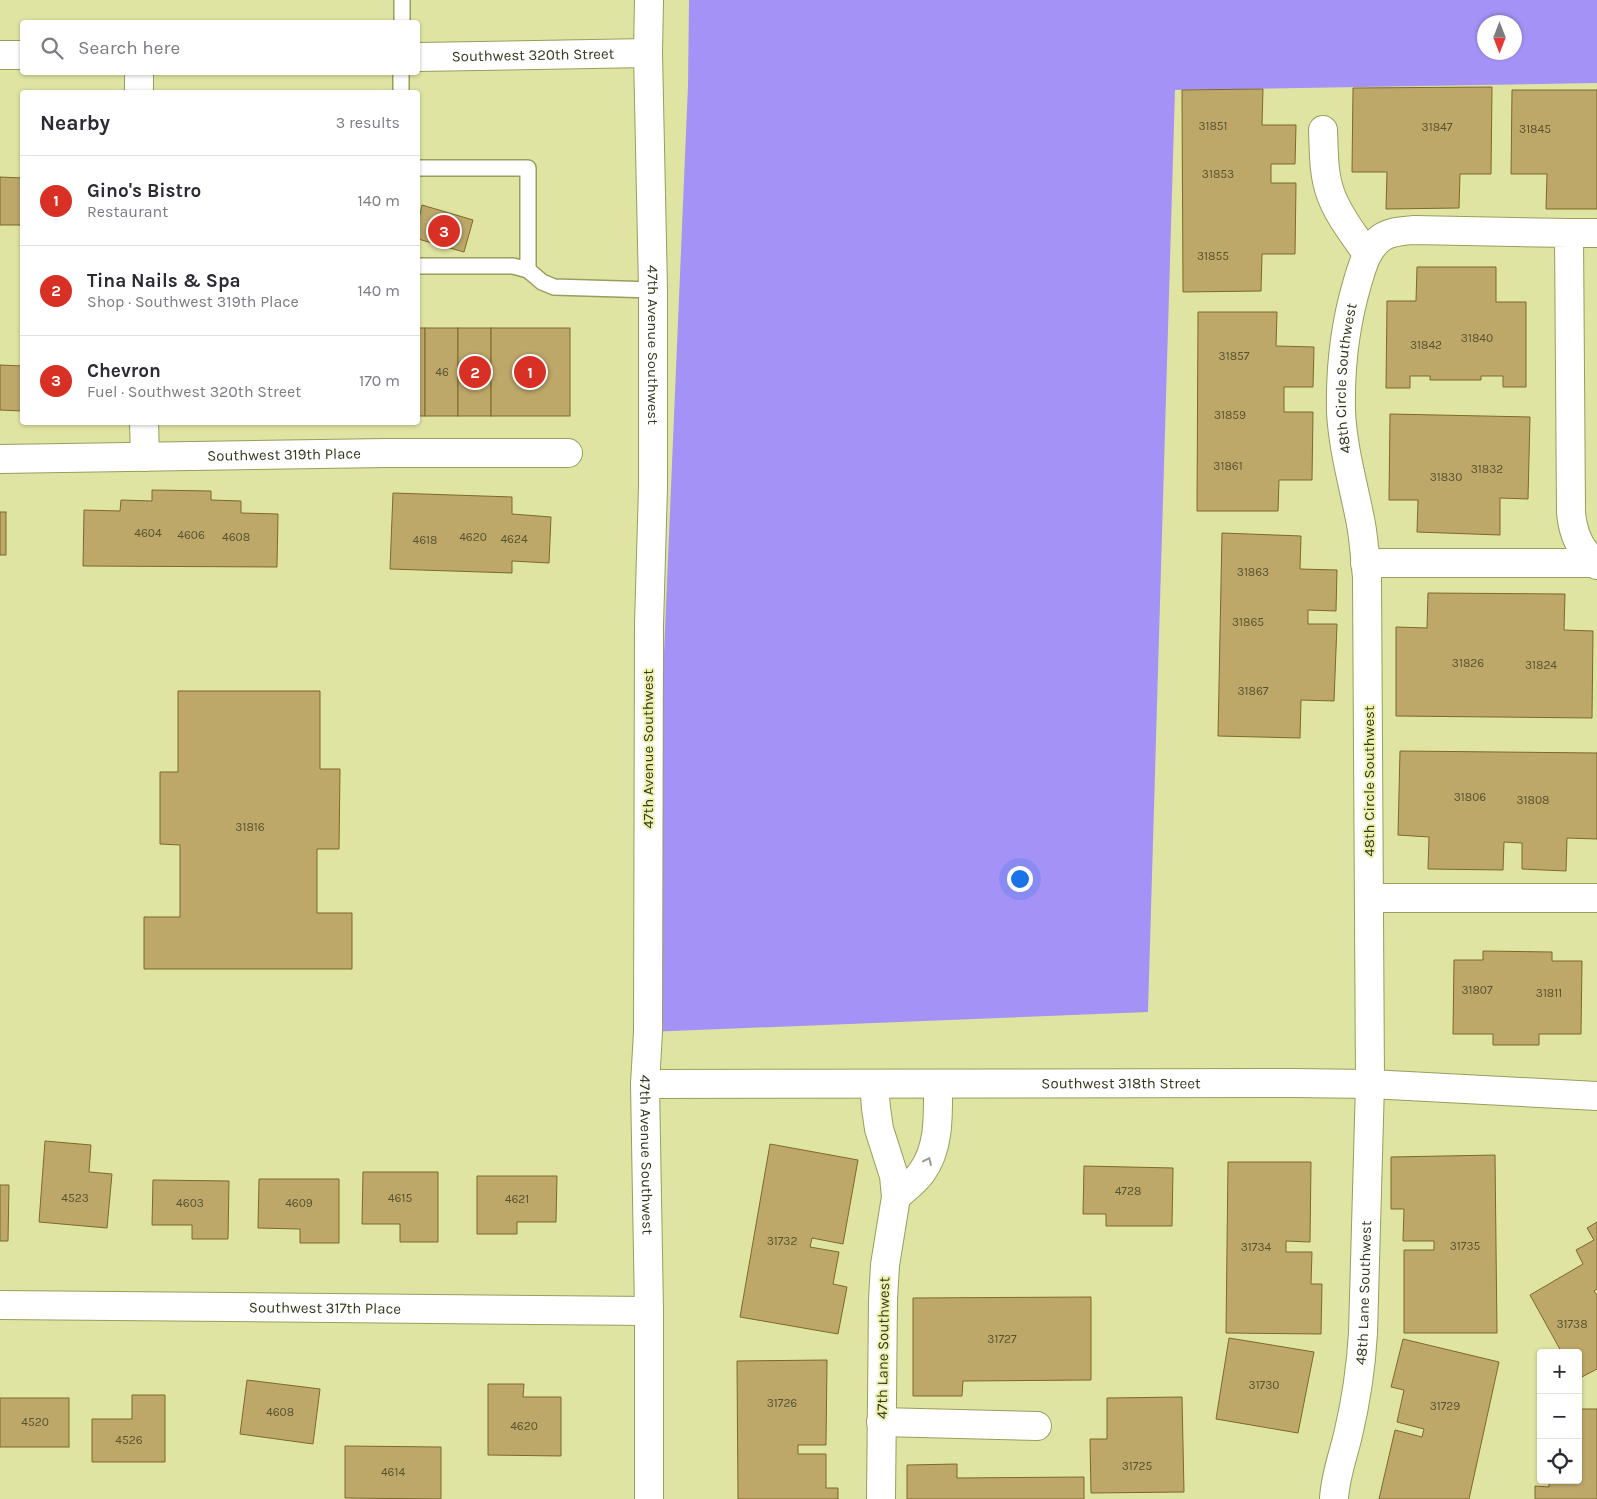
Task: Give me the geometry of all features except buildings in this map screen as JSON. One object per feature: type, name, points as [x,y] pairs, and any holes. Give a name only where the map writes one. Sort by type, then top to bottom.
[{"type":"street","name":"47th Avenue Southwest","points":[[648,0],[652,290],[648,1022],[646,1084],[649,1499]]},
{"type":"street","name":"Southwest 320th Street","points":[[420,57],[648,54]]},
{"type":"street","points":[[0,55],[20,55]]},
{"type":"street","points":[[139,75],[139,90]]},
{"type":"street","points":[[1323,130],[1326,177],[1330,193],[1341,216],[1367,254]]},
{"type":"street","name":"48th Circle Southwest","points":[[1370,1084],[1367,577],[1361,524],[1347,459],[1341,412],[1343,353],[1346,327],[1354,294],[1367,254],[1380,238],[1398,231],[1597,233]]},
{"type":"street","points":[[1569,232],[1571,513],[1576,537],[1588,557],[1596,564]]},
{"type":"street","points":[[144,425],[145,457]]},
{"type":"street","name":"Southwest 319th Place","points":[[0,459],[568,452]]},
{"type":"street","points":[[1365,563],[1596,564]]},
{"type":"street","points":[[1369,898],[1597,898]]},
{"type":"street","name":"Southwest 318th Street","points":[[646,1084],[1294,1083],[1370,1084],[1597,1096]]},
{"type":"street","name":"47th Lane Southwest","points":[[874,1084],[879,1129],[894,1176],[896,1197],[885,1265],[883,1300],[881,1499]]},
{"type":"street","points":[[896,1197],[922,1173],[933,1149],[938,1116],[938,1084]]},
{"type":"street","name":"48th Lane Southwest","points":[[1334,1499],[1340,1463],[1356,1399],[1361,1370],[1364,1323],[1370,1084]]},
{"type":"street","name":"Southwest 317th Place","points":[[0,1305],[649,1311]]},
{"type":"street","points":[[882,1422],[1037,1426]]},
{"type":"lane","points":[[402,0],[402,20]]},
{"type":"lane","points":[[400,90],[401,75]]},
{"type":"lane","points":[[420,168],[528,168],[528,270]]},
{"type":"lane","points":[[420,266],[513,266],[528,270],[542,282],[554,287],[652,290]]},
{"type":"shaded area","points":[[689,0],[1597,0],[1597,83],[1175,90],[1148,1012],[648,1032],[688,85]]},
{"type":"place","name":"Chevron","points":[[444,231]]},
{"type":"place","name":"Tina Nails & Spa","points":[[475,372]]},
{"type":"place","name":"Gino's Bistro","points":[[530,372]]}]
